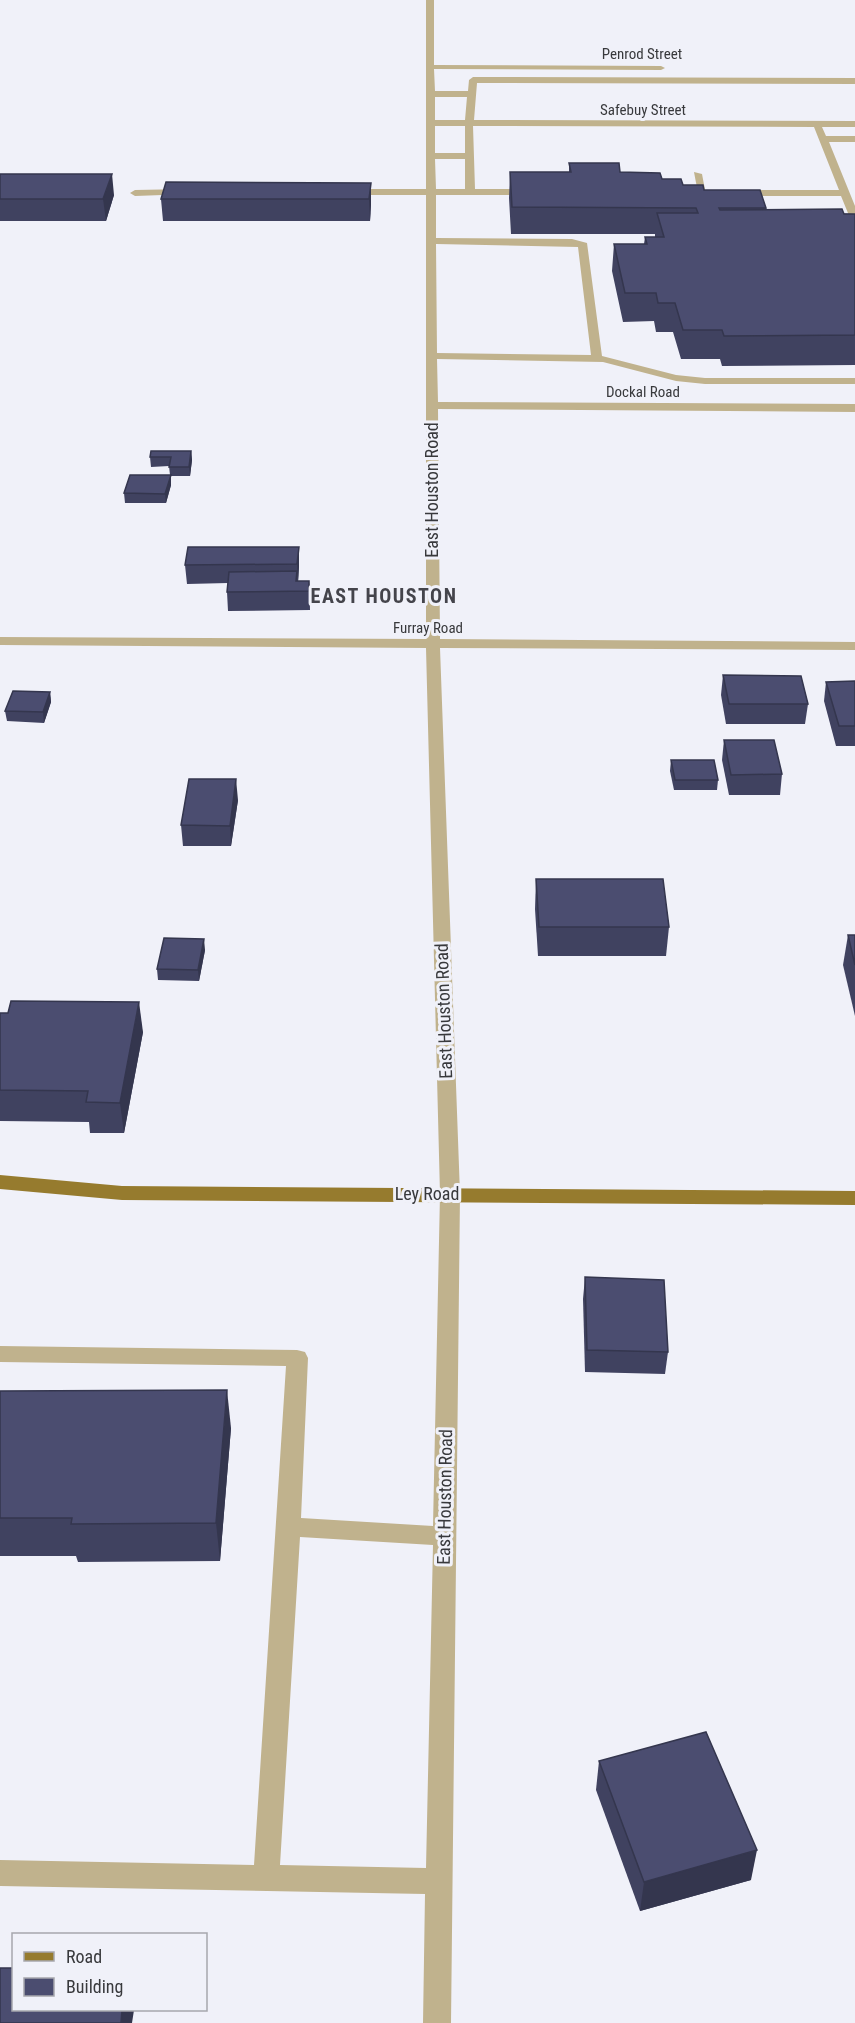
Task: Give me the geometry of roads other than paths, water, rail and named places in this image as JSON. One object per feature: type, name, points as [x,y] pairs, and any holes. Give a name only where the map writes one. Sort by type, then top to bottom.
[{"type":"main road","name":"Ley Road","points":[[0,1182],[122,1193],[855,1197]]},
{"type":"street","name":"East Houston Road","points":[[430,0],[433,645],[450,1194],[437,2023]]},
{"type":"street","name":"Penrod Street","points":[[429,67],[666,68]]},
{"type":"street","points":[[470,192],[469,123],[473,80],[855,81]]},
{"type":"street","points":[[429,94],[472,94]]},
{"type":"street","name":"Safebuy Street","points":[[430,123],[855,124]]},
{"type":"street","points":[[817,124],[855,218]]},
{"type":"street","points":[[823,139],[855,139]]},
{"type":"street","points":[[431,156],[469,156]]},
{"type":"street","points":[[697,174],[698,193],[715,193]]},
{"type":"street","points":[[135,193],[194,192]]},
{"type":"street","points":[[337,192],[547,192]]},
{"type":"street","points":[[727,193],[844,193]]},
{"type":"street","points":[[431,241],[572,242],[583,245],[597,359]]},
{"type":"street","points":[[430,356],[597,359],[690,380],[855,381]]},
{"type":"street","name":"Dockal Road","points":[[432,405],[855,408]]},
{"type":"street","name":"Furray Road","points":[[0,641],[855,646]]},
{"type":"street","points":[[0,1354],[297,1358],[289,1527],[266,1879]]},
{"type":"street","points":[[289,1527],[445,1536]]},
{"type":"street","points":[[0,1873],[439,1881]]},
{"type":"district","name":"EAST HOUSTON","points":[[384,596]]}]
